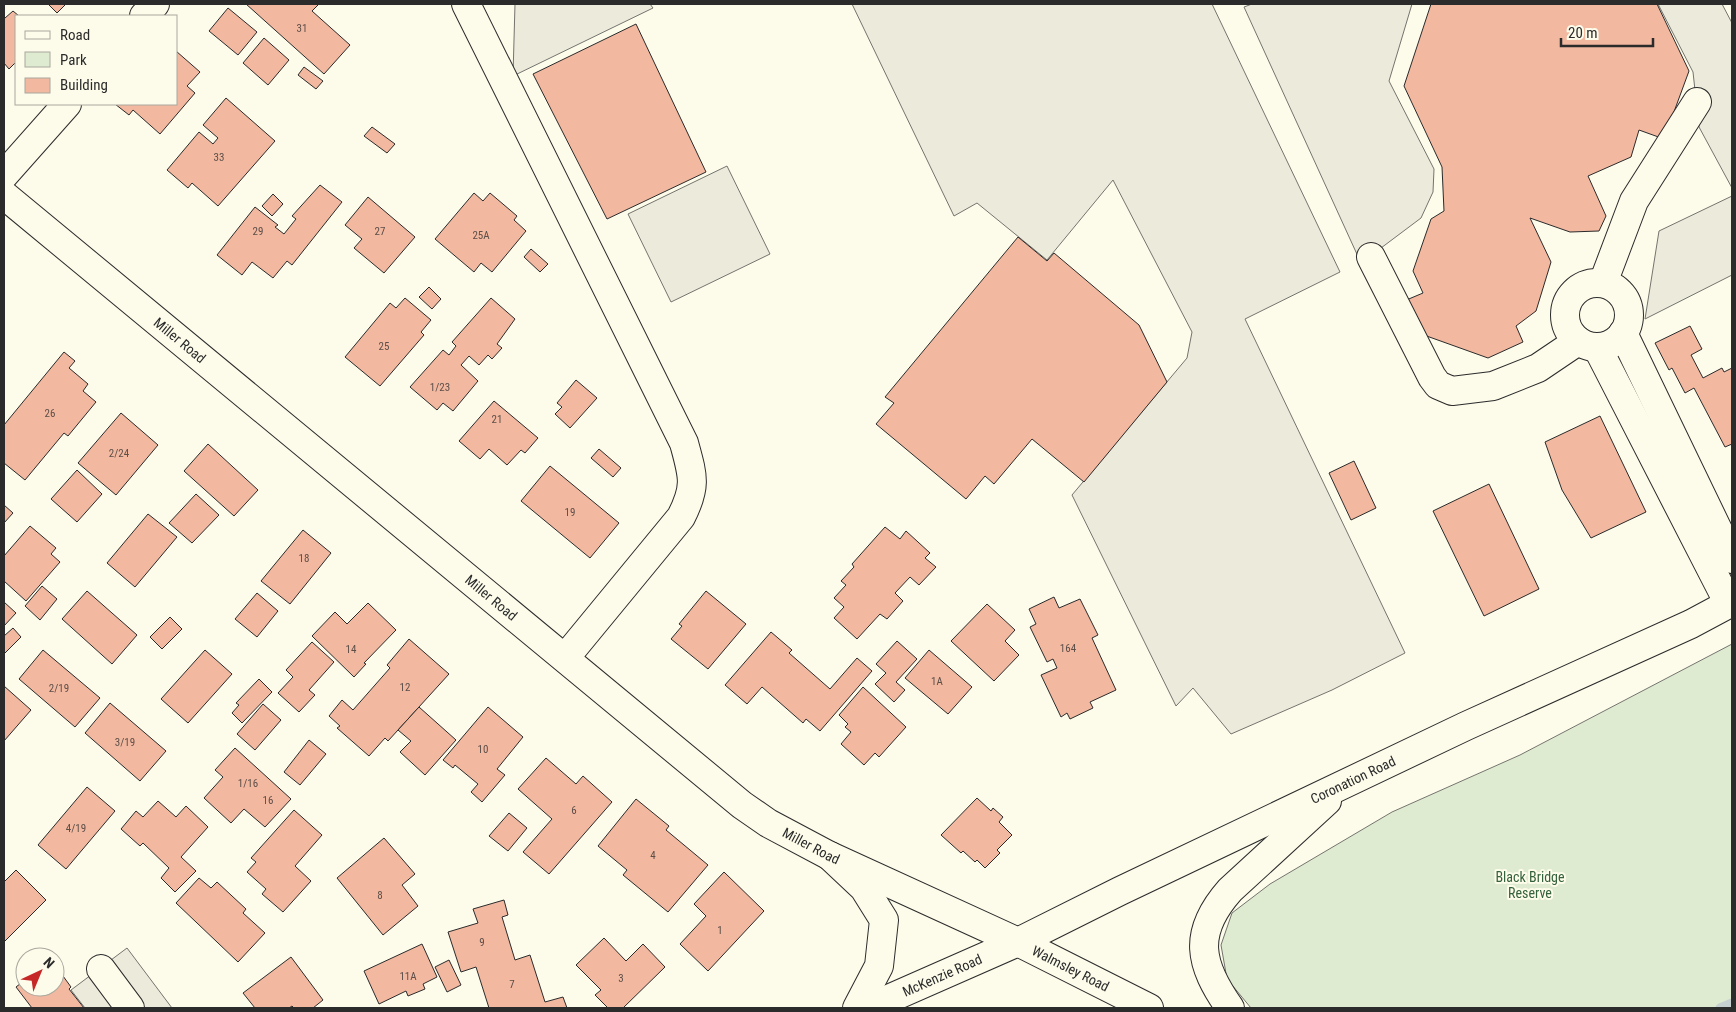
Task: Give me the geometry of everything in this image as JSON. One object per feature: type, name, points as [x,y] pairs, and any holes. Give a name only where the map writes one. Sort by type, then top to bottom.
[{"type":"main road","points":[[145,15],[155,4]]},
{"type":"main road","points":[[466,4],[684,443],[693,474],[692,497],[681,517],[565,658]]},
{"type":"main road","points":[[1603,283],[1634,201],[1697,102]]},
{"type":"main road","points":[[4,175],[66,105]]},
{"type":"main road","name":"Miller Road","points":[[4,195],[742,805],[768,823],[830,856],[1018,942]]},
{"type":"main road","points":[[1371,257],[1432,377],[1438,385],[1452,391],[1493,386],[1538,368],[1588,344],[1616,340],[1623,333],[1627,325],[1628,306],[1618,290],[1603,283],[1591,283],[1581,286],[1567,302],[1564,312],[1566,324],[1570,333],[1588,344],[1731,605]]},
{"type":"main road","points":[[1623,333],[1732,559]]},
{"type":"main road","name":"Coronation Road","points":[[1018,942],[1120,890],[1731,605]]},
{"type":"main road","points":[[1230,1008],[1206,965],[1203,939],[1208,921],[1218,904],[1230,890],[1349,782]]},
{"type":"main road","points":[[830,856],[864,888],[884,920],[879,966],[857,1008]]},
{"type":"main road","name":"McKenzie Road","points":[[868,1008],[1018,942]]},
{"type":"main road","name":"Walmsley Road","points":[[1018,942],[1150,1008]]},
{"type":"main road","points":[[101,969],[130,1008]]},
{"type":"green space","name":"Black Bridge Reserve","points":[[1732,644],[1732,1008],[1251,1008],[1227,979],[1221,945],[1232,913],[1270,884],[1392,812],[1520,755]]},
{"type":"shaded area","points":[[515,4],[650,4],[653,8],[513,76]]},
{"type":"shaded area","points":[[852,4],[1212,4],[1340,272],[1245,319],[1405,653],[1332,690],[1231,734],[1193,688],[1176,706],[1072,495],[1187,358],[1192,332],[1113,180],[1047,260],[977,203],[954,216]]},
{"type":"shaded area","points":[[1252,4],[1412,4],[1389,81],[1434,169],[1433,192],[1421,218],[1361,263],[1244,7]]},
{"type":"shaded area","points":[[1658,4],[1722,4],[1732,23],[1732,188],[1699,127],[1693,72]]},
{"type":"shaded area","points":[[727,166],[770,254],[671,302],[628,214]]},
{"type":"shaded area","points":[[1732,196],[1732,275],[1645,319],[1659,231]]},
{"type":"shaded area","points":[[127,948],[172,1008],[85,1008],[71,990]]},
{"type":"building","points":[[48,4],[66,4],[57,13]]},
{"type":"building","points":[[246,4],[319,4],[312,11],[350,45],[324,74]]},
{"type":"building","points":[[1431,4],[1657,4],[1689,71],[1664,139],[1639,130],[1631,157],[1588,176],[1606,216],[1599,231],[1570,232],[1530,218],[1551,262],[1536,311],[1516,326],[1523,342],[1488,358],[1421,334],[1404,301],[1423,293],[1413,271],[1431,219],[1444,211],[1442,167],[1404,86]]},
{"type":"building","points":[[228,8],[257,32],[238,55],[209,31]]},
{"type":"building","points":[[13,11],[18,15],[15,15],[15,63],[9,69],[4,63],[5,18]]},
{"type":"building","points":[[636,24],[706,172],[607,219],[533,74]]},
{"type":"building","points":[[264,38],[289,60],[268,85],[243,63]]},
{"type":"building","points":[[178,53],[200,72],[187,86],[195,93],[160,134],[133,110],[129,115],[116,105],[178,105]]},
{"type":"building","points":[[304,67],[323,81],[316,89],[298,75]]},
{"type":"building","points":[[226,98],[275,141],[218,206],[192,183],[188,188],[167,170],[199,132],[213,144],[218,138],[203,125]]},
{"type":"building","points":[[372,127],[395,144],[387,153],[364,136]]},
{"type":"building","points":[[320,185],[342,202],[292,265],[287,261],[273,278],[252,262],[242,275],[217,255],[255,207],[278,225],[275,227],[284,234],[296,219],[292,216]]},
{"type":"building","points":[[474,193],[483,201],[490,193],[517,216],[514,220],[526,231],[492,272],[481,263],[474,272],[435,239]]},
{"type":"building","points":[[273,194],[283,204],[272,216],[262,206]]},
{"type":"building","points":[[368,197],[415,237],[384,273],[354,248],[362,239],[345,225]]},
{"type":"building","points":[[1018,237],[1047,261],[1054,253],[1139,325],[1167,382],[1084,482],[1032,439],[994,484],[985,476],[966,499],[876,424],[894,403],[885,397]]},
{"type":"building","points":[[531,249],[548,264],[540,272],[524,257]]},
{"type":"building","points":[[429,287],[441,299],[432,309],[419,297]]},
{"type":"building","points":[[405,298],[431,320],[421,332],[424,335],[380,386],[345,357],[390,303],[396,308]]},
{"type":"building","points":[[491,298],[515,319],[497,344],[502,348],[492,359],[488,355],[479,365],[469,356],[461,365],[478,381],[453,411],[443,403],[437,410],[410,387],[443,350],[449,355],[456,346],[452,342]]},
{"type":"building","points":[[1690,326],[1702,349],[1691,355],[1703,378],[1722,368],[1724,372],[1732,368],[1732,444],[1725,447],[1694,388],[1685,393],[1672,368],[1669,370],[1655,343]]},
{"type":"building","points":[[64,352],[75,361],[69,368],[88,384],[83,391],[96,402],[68,436],[64,433],[25,480],[4,463],[4,425]]},
{"type":"building","points":[[576,380],[597,398],[570,428],[555,414],[562,407],[557,403]]},
{"type":"building","points":[[494,401],[538,438],[525,453],[521,450],[507,465],[489,449],[480,459],[459,441]]},
{"type":"building","points":[[121,413],[158,445],[116,495],[78,463]]},
{"type":"building","points":[[1600,416],[1646,512],[1591,538],[1562,490],[1545,442]]},
{"type":"building","points":[[208,444],[258,490],[234,516],[184,471]]},
{"type":"building","points":[[599,449],[621,468],[613,477],[591,458]]},
{"type":"building","points":[[1354,461],[1376,508],[1351,520],[1329,473]]},
{"type":"building","points":[[550,466],[619,523],[590,558],[521,501]]},
{"type":"building","points":[[77,470],[102,494],[77,522],[51,499]]},
{"type":"building","points":[[1489,484],[1539,589],[1484,616],[1433,511]]},
{"type":"building","points":[[196,494],[219,515],[192,543],[169,523]]},
{"type":"building","points":[[4,505],[13,513],[4,523]]},
{"type":"building","points":[[148,514],[177,537],[135,587],[107,563]]},
{"type":"building","points":[[30,526],[56,548],[51,554],[60,562],[26,601],[4,581],[4,556]]},
{"type":"building","points":[[885,527],[900,539],[906,531],[930,553],[925,558],[936,567],[919,585],[910,577],[895,593],[903,601],[887,619],[880,614],[857,639],[834,618],[844,607],[834,598],[846,585],[841,581],[854,567],[852,564]]},
{"type":"building","points":[[303,530],[331,553],[290,604],[261,581]]},
{"type":"building","points":[[42,586],[57,599],[40,620],[25,606]]},
{"type":"building","points":[[87,591],[137,635],[112,664],[62,619]]},
{"type":"building","points":[[706,591],[746,624],[708,669],[671,639],[682,626],[679,624]]},
{"type":"building","points":[[257,593],[278,611],[257,637],[235,619]]},
{"type":"building","points":[[1054,597],[1059,608],[1080,599],[1098,635],[1092,638],[1116,690],[1090,702],[1093,708],[1070,719],[1067,713],[1061,717],[1041,675],[1057,668],[1053,659],[1047,662],[1030,627],[1036,624],[1029,609]]},
{"type":"building","points":[[4,602],[16,613],[4,626]]},
{"type":"building","points":[[368,603],[396,630],[364,663],[366,664],[354,677],[312,636],[335,612],[347,624]]},
{"type":"building","points":[[987,604],[1015,630],[1005,641],[1019,655],[994,681],[951,641]]},
{"type":"building","points":[[170,617],[182,629],[162,649],[150,637]]},
{"type":"building","points":[[13,628],[21,637],[4,654],[4,636]]},
{"type":"building","points":[[771,632],[792,650],[789,653],[830,689],[857,658],[872,671],[820,731],[806,719],[803,723],[762,687],[747,704],[725,685]]},
{"type":"building","points":[[409,639],[449,674],[388,741],[385,738],[369,756],[337,728],[340,726],[329,716],[342,700],[353,710],[390,668],[387,665]]},
{"type":"building","points":[[897,641],[917,659],[896,682],[905,690],[894,702],[875,684],[886,673],[876,664]]},
{"type":"building","points":[[312,642],[334,662],[309,690],[315,695],[299,712],[278,693],[293,677],[286,670]]},
{"type":"building","points":[[43,650],[100,698],[75,727],[19,679]]},
{"type":"building","points":[[205,650],[232,674],[188,723],[161,699]]},
{"type":"building","points":[[929,650],[972,687],[948,714],[905,678]]},
{"type":"building","points":[[259,679],[272,692],[242,723],[232,713],[239,705],[236,703]]},
{"type":"building","points":[[4,686],[31,710],[4,741]]},
{"type":"building","points":[[863,687],[906,727],[879,757],[875,753],[864,765],[841,744],[851,732],[845,727],[848,724],[839,715]]},
{"type":"building","points":[[110,703],[166,751],[140,781],[85,733]]},
{"type":"building","points":[[263,704],[281,720],[255,750],[237,734]]},
{"type":"building","points":[[419,707],[456,740],[425,775],[400,752],[411,741],[398,730]]},
{"type":"building","points":[[488,707],[523,737],[497,769],[505,775],[482,802],[471,792],[478,784],[455,765],[453,768],[443,760]]},
{"type":"building","points":[[309,740],[326,754],[300,785],[284,772]]},
{"type":"building","points":[[235,748],[291,799],[265,827],[244,809],[231,823],[204,798],[223,777],[215,770]]},
{"type":"building","points":[[546,758],[576,784],[583,776],[612,802],[549,874],[523,852],[552,819],[518,789]]},
{"type":"building","points":[[87,787],[115,811],[66,869],[38,845]]},
{"type":"building","points":[[977,798],[991,811],[993,808],[1003,817],[999,822],[1012,835],[997,850],[1000,853],[985,868],[963,851],[961,853],[941,835]]},
{"type":"building","points":[[636,799],[669,826],[666,830],[708,865],[668,912],[623,875],[627,870],[598,846]]},
{"type":"building","points":[[158,801],[176,817],[186,806],[208,827],[181,857],[196,871],[175,892],[161,878],[169,868],[143,843],[140,846],[121,829],[136,811],[143,817]]},
{"type":"building","points":[[294,810],[322,835],[295,866],[311,881],[283,912],[262,894],[266,889],[247,872],[256,862],[251,858]]},
{"type":"building","points":[[509,813],[527,828],[508,851],[489,836]]},
{"type":"building","points":[[384,838],[415,874],[402,885],[418,906],[383,935],[337,878]]},
{"type":"building","points":[[16,870],[46,900],[4,942],[4,882]]},
{"type":"building","points":[[724,872],[764,911],[708,971],[680,944],[706,916],[694,904]]},
{"type":"building","points":[[199,878],[211,888],[217,882],[246,909],[243,913],[265,933],[238,962],[176,903]]},
{"type":"building","points":[[504,900],[508,915],[502,917],[515,960],[530,955],[545,1002],[563,997],[567,1008],[489,1008],[476,967],[461,972],[448,932],[478,923],[473,909]]},
{"type":"building","points":[[604,938],[626,961],[643,944],[665,967],[623,1008],[608,1008],[595,995],[601,990],[576,965]]},
{"type":"building","points":[[422,944],[437,977],[423,984],[425,989],[408,996],[406,991],[379,1004],[364,971]]},
{"type":"building","points":[[291,957],[323,1000],[313,1008],[294,1008],[292,1006],[289,1008],[255,1008],[243,993]]},
{"type":"building","points":[[449,960],[461,985],[447,992],[435,967]]},
{"type":"building","points":[[65,979],[71,987],[69,989],[84,1008],[32,1008],[24,997],[65,997]]},
{"type":"waterway","points":[[1720,1008],[1732,1003]]}]
